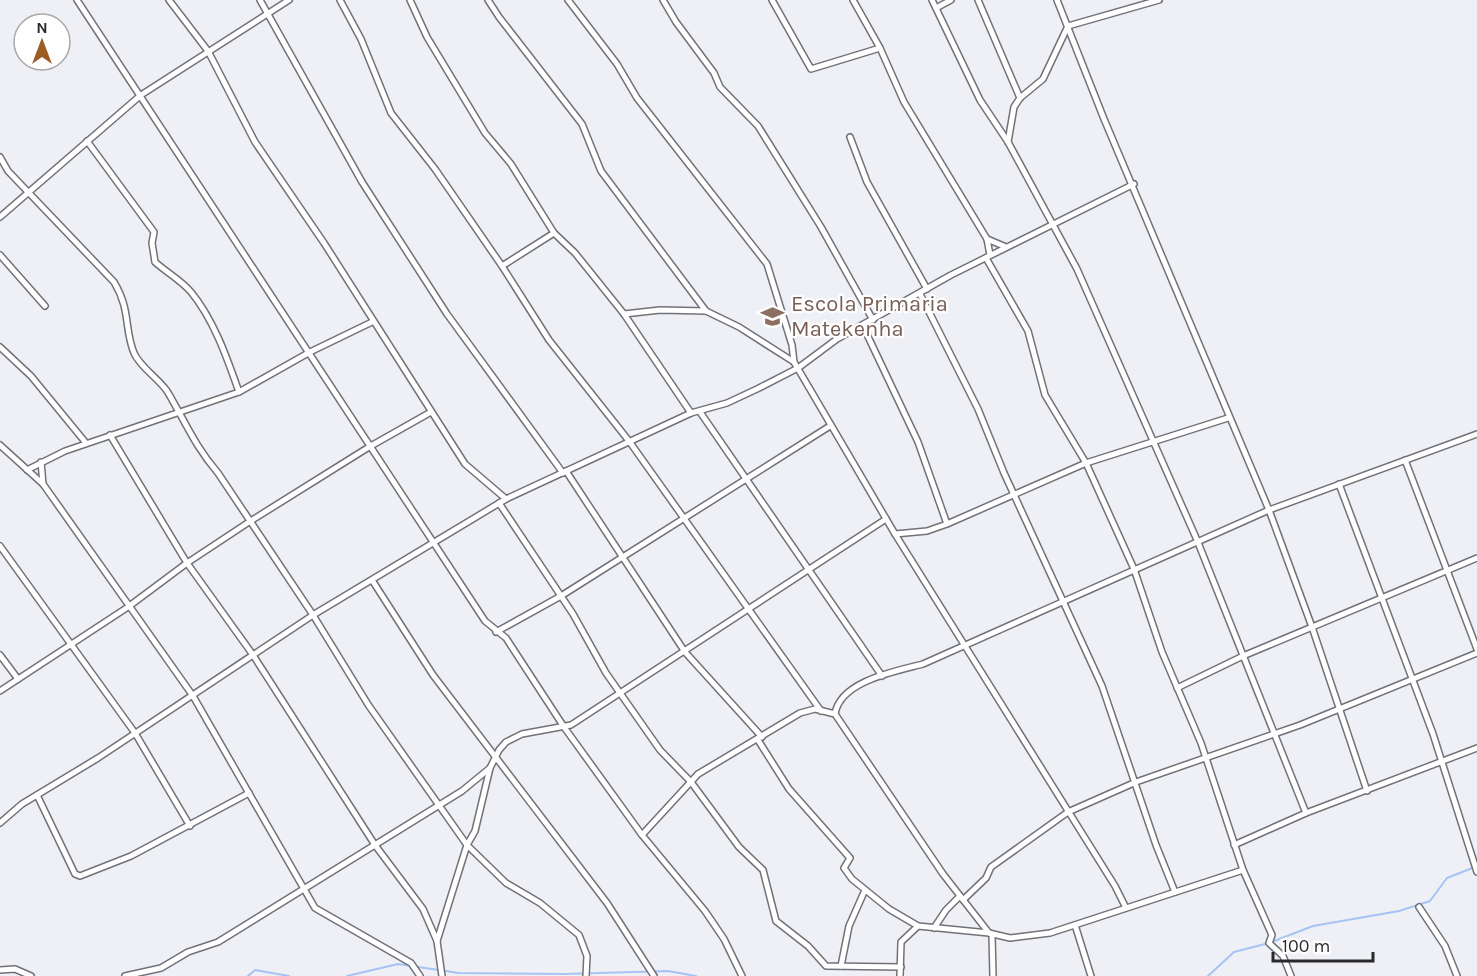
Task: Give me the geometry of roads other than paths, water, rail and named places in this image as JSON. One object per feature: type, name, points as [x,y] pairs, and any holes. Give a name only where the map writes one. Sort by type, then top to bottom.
[{"type":"street","points":[[77,0],[141,94],[310,352],[369,447],[485,621],[506,638],[564,727],[642,835],[705,911],[724,939],[742,976]]},
{"type":"street","points":[[169,0],[208,51],[255,142],[324,243],[372,322],[465,464],[506,499]]},
{"type":"street","points":[[260,0],[362,182],[435,295],[564,472],[685,652],[760,738],[789,789],[839,843],[850,859],[844,870],[865,890],[889,909],[918,926],[1027,938],[1075,925],[1243,870]]},
{"type":"street","points":[[0,217],[141,94],[289,0]]},
{"type":"street","points":[[340,0],[361,39],[391,113],[435,169],[502,266],[549,340],[629,441],[821,711]]},
{"type":"street","points":[[410,0],[427,37],[485,133],[511,164],[554,233],[575,254],[624,314],[691,413]]},
{"type":"street","points":[[488,0],[582,123],[601,171],[706,311]]},
{"type":"street","points":[[568,0],[617,64],[637,98],[767,264],[796,365],[830,426],[1126,908]]},
{"type":"street","points":[[663,0],[676,22],[714,73],[720,87],[758,126],[821,227],[873,320]]},
{"type":"street","points":[[772,0],[812,69],[880,48]]},
{"type":"street","points":[[853,0],[880,48],[904,102],[987,239],[988,257],[1028,331],[1045,395],[1086,463],[1134,569],[1177,688],[1206,758],[1243,870],[1272,935],[1269,943],[1283,956],[1292,976]]},
{"type":"street","points":[[932,0],[980,100],[1008,142],[1054,223],[1197,540],[1306,813]]},
{"type":"street","points":[[936,8],[951,0]]},
{"type":"street","points":[[978,0],[1020,98]]},
{"type":"street","points":[[1057,0],[1228,418],[1269,510],[1341,708],[1367,791]]},
{"type":"street","points":[[1008,142],[1010,122],[1020,98],[1043,79],[1068,26],[1159,0]]},
{"type":"street","points":[[850,137],[867,182],[927,289]]},
{"type":"street","points":[[87,141],[154,232],[152,243],[155,262],[189,289],[196,299],[221,344],[239,392]]},
{"type":"street","points":[[0,157],[29,193],[50,212],[114,282],[122,295],[128,315],[135,355],[166,390],[201,453],[218,473],[313,615],[369,706],[437,805],[467,844],[506,883],[540,903],[579,935],[587,956],[586,976]]},
{"type":"street","points":[[0,823],[11,812],[193,696],[313,615],[506,499],[691,413],[700,412],[758,389],[837,339],[927,289],[1134,184]]},
{"type":"street","points":[[502,266],[554,233]]},
{"type":"street","points":[[987,239],[1006,247]]},
{"type":"street","points":[[0,255],[45,306]]},
{"type":"street","points":[[920,294],[956,362],[1102,686],[1156,845],[1175,892]]},
{"type":"street","points":[[624,314],[660,310],[706,311],[739,327],[796,365]]},
{"type":"street","points":[[27,470],[86,443],[179,414],[239,392],[310,352],[372,322]]},
{"type":"street","points":[[863,326],[918,442],[947,524]]},
{"type":"street","points":[[0,347],[31,376],[86,443]]},
{"type":"street","points":[[0,691],[128,607],[249,522],[369,447],[431,412]]},
{"type":"street","points":[[700,412],[882,676]]},
{"type":"street","points":[[895,534],[927,531],[1015,496],[1086,463],[1228,418]]},
{"type":"street","points":[[496,632],[621,559],[682,517],[746,481],[830,426]]},
{"type":"street","points":[[110,435],[188,563],[253,655],[375,845],[423,909],[437,941],[442,976]]},
{"type":"street","points":[[835,714],[840,703],[859,685],[923,664],[1062,600],[1269,510],[1477,435]]},
{"type":"street","points":[[0,445],[43,484],[193,696],[302,891],[315,908],[411,963],[420,976]]},
{"type":"street","points":[[934,928],[946,910],[986,878],[991,867],[1068,812],[1136,782],[1275,734],[1477,651],[1405,460]]},
{"type":"street","points":[[41,462],[43,484]]},
{"type":"street","points":[[1339,484],[1413,678],[1477,872]]},
{"type":"street","points":[[499,503],[561,596],[606,673],[660,750],[691,782],[739,847],[766,875],[776,921],[814,951],[823,965],[901,967]]},
{"type":"street","points":[[437,941],[467,844],[475,831],[490,768],[506,742],[522,734],[564,727],[621,694],[886,519]]},
{"type":"street","points":[[0,546],[135,733],[190,826]]},
{"type":"street","points":[[1177,688],[1243,656],[1477,558]]},
{"type":"street","points":[[372,580],[432,675],[607,903],[654,976]]},
{"type":"street","points":[[0,655],[18,679]]},
{"type":"street","points":[[642,835],[698,774],[805,710],[835,714],[962,898],[991,934],[993,976]]},
{"type":"street","points":[[1234,845],[1306,813],[1477,748]]},
{"type":"street","points":[[124,976],[162,968],[188,952],[218,942],[462,790],[490,768]]},
{"type":"street","points":[[37,795],[77,876],[131,855],[249,794]]},
{"type":"street","points":[[841,966],[849,926],[865,890]]},
{"type":"street","points":[[1419,907],[1445,946],[1457,976]]},
{"type":"street","points":[[1075,925],[1091,976]]},
{"type":"street","points":[[900,976],[901,942],[918,926]]},
{"type":"street","points":[[0,970],[15,969],[31,976]]},
{"type":"waterway","points":[[1208,976],[1234,952],[1269,943],[1313,926],[1399,911],[1430,901],[1447,878],[1475,867]]},
{"type":"waterway","points":[[347,976],[398,964],[459,973],[564,974],[668,971],[696,976]]},
{"type":"waterway","points":[[248,976],[255,970],[289,976]]},
{"type":"place","name":"Escola Primaria Matekenha","points":[[773,316]]}]
